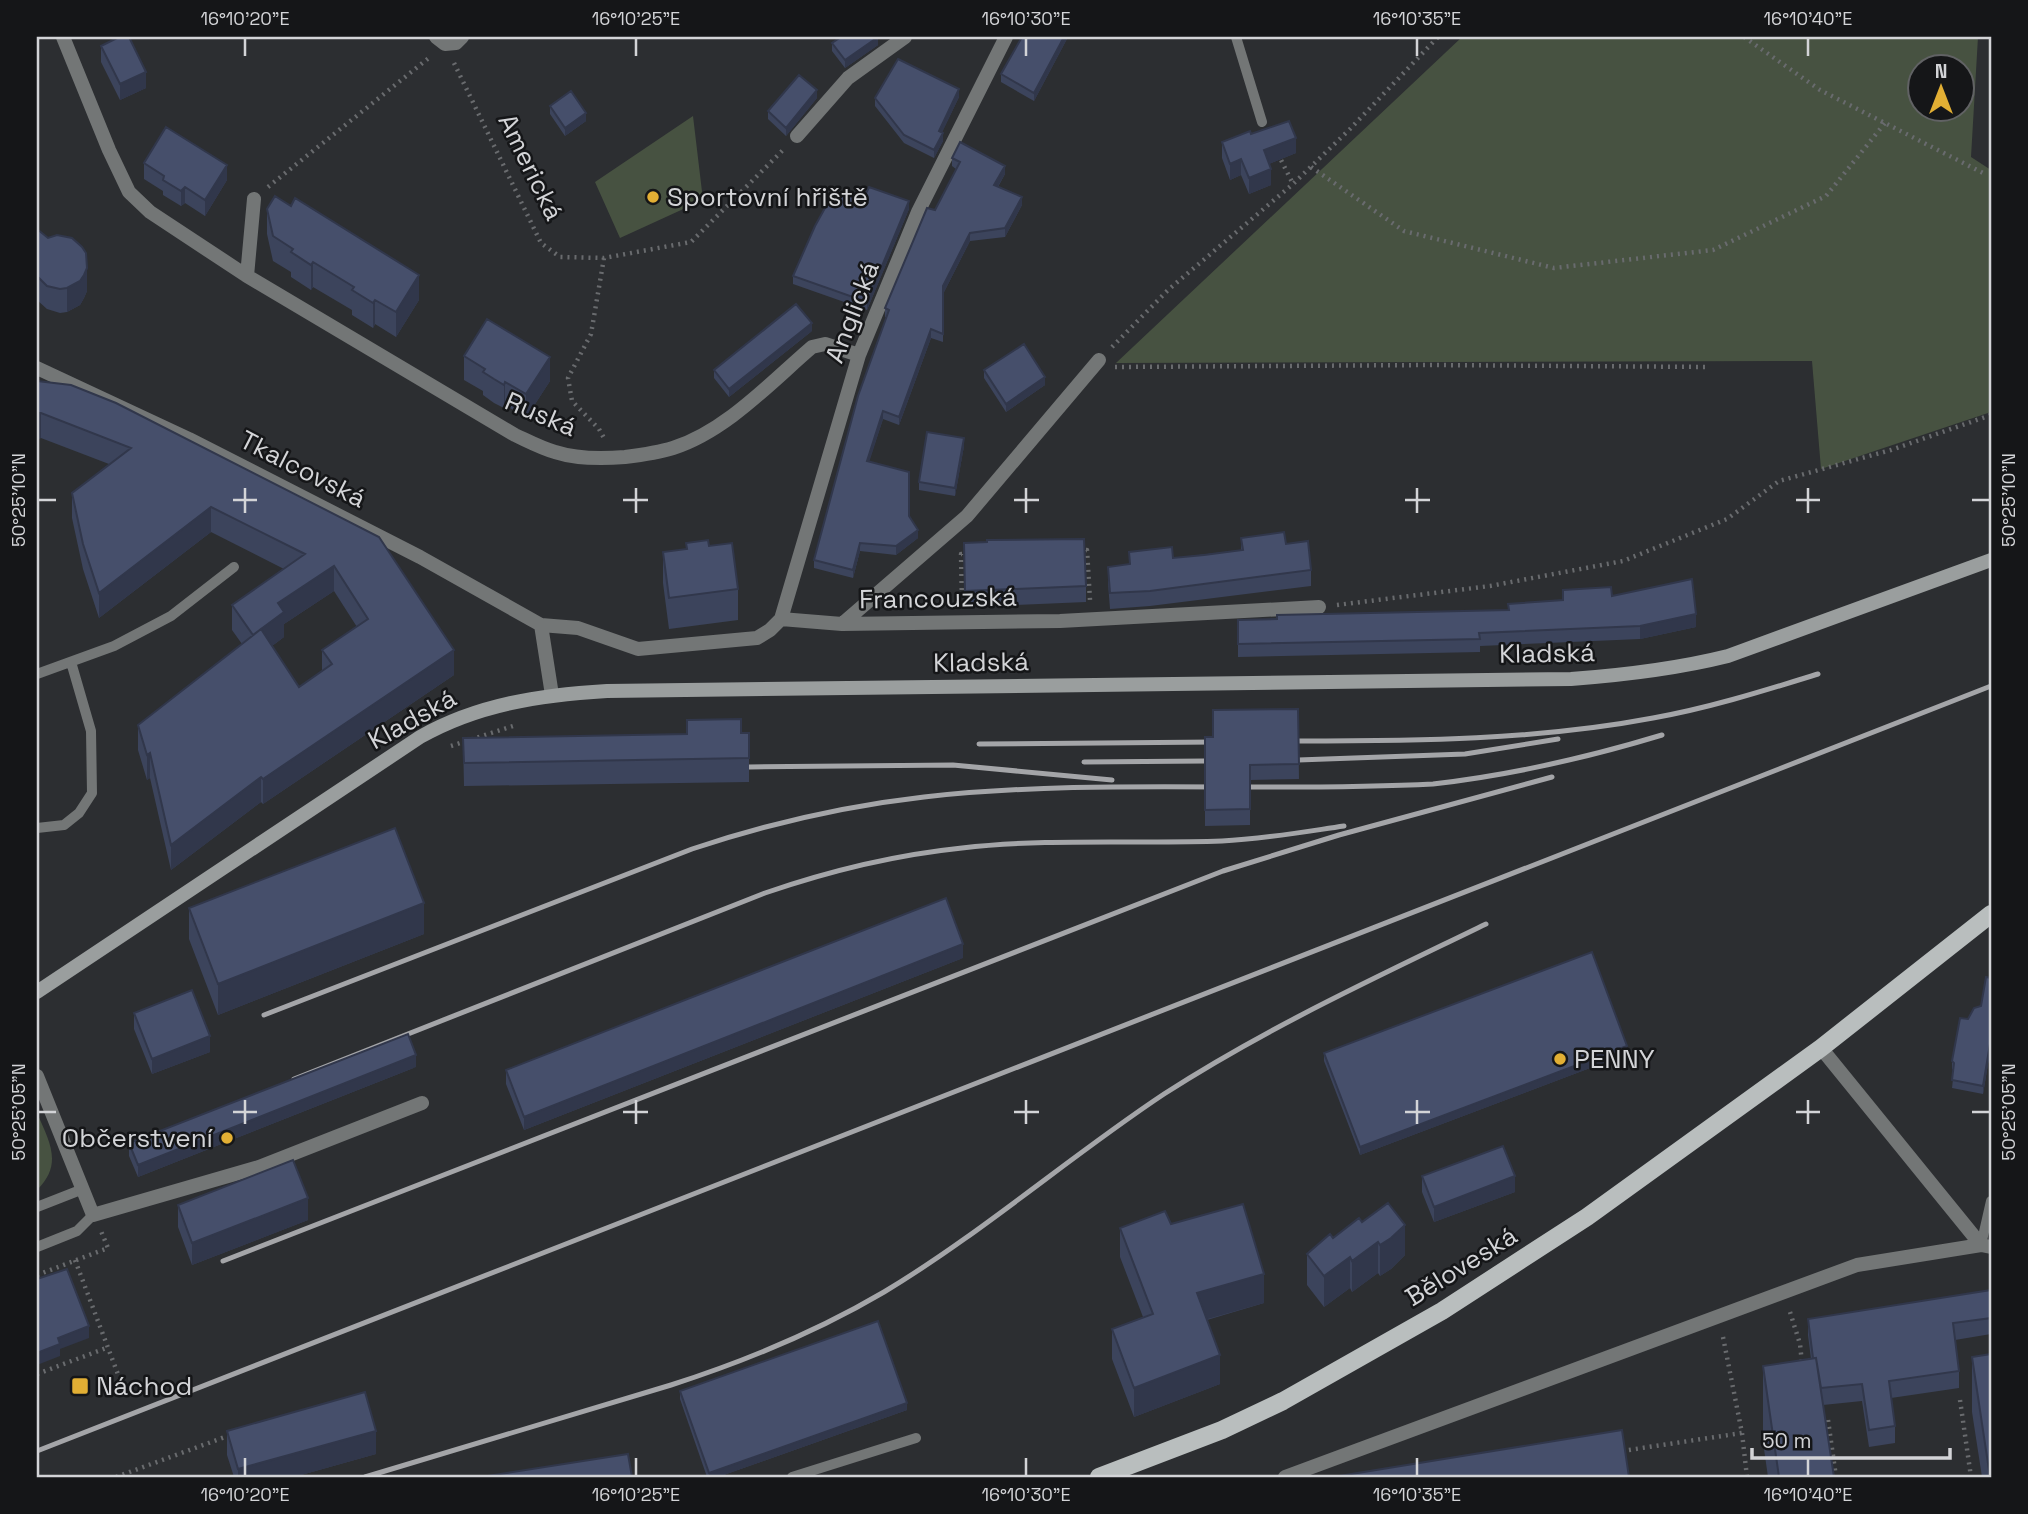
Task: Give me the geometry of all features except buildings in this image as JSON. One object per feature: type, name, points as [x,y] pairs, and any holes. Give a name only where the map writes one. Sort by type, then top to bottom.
[{"type":"main road","name":"Kladská","points":[[37,992],[419,737],[442,724],[491,706],[552,695],[607,691],[1615,676],[1680,667],[1728,656],[1991,560]]},
{"type":"main road","name":"Běloveská","points":[[1099,1477],[1222,1430],[1283,1401],[1442,1311],[1587,1217],[1821,1048],[1991,915]]},
{"type":"street","name":"Ruská","points":[[63,37],[129,192],[150,212],[247,276],[515,435],[555,452],[579,457],[615,458],[674,448],[707,433],[740,409],[812,347],[825,344],[859,355]]},
{"type":"street","points":[[441,41],[456,43],[462,37]]},
{"type":"street","points":[[797,136],[848,78],[905,37]]},
{"type":"street","name":"Anglická","points":[[781,619],[859,355],[918,212],[1006,37]]},
{"type":"street","points":[[247,276],[254,199]]},
{"type":"street","name":"Francouzská","points":[[842,624],[967,516],[1095,365]]},
{"type":"street","name":"Tkalcovská","points":[[37,368],[226,457],[420,556],[541,625],[578,628],[638,649],[757,638],[781,619]]},
{"type":"street","name":"Francouzská","points":[[842,624],[1060,621],[1319,607]]},
{"type":"street","points":[[781,619],[842,624]]},
{"type":"street","points":[[541,625],[552,695]]},
{"type":"street","points":[[1821,1048],[1986,1246]]},
{"type":"street","points":[[37,1076],[93,1214],[259,1167],[422,1103]]},
{"type":"street","points":[[1285,1477],[1857,1265],[1986,1246]]},
{"type":"lane","points":[[1236,37],[1262,122]]},
{"type":"lane","points":[[37,674],[114,646],[171,617],[234,567]]},
{"type":"lane","points":[[37,828],[64,825],[79,813],[92,793],[91,730],[71,662]]},
{"type":"lane","points":[[37,1207],[83,1189]]},
{"type":"lane","points":[[1986,1246],[1991,1201]]},
{"type":"lane","points":[[37,1247],[77,1231],[93,1214]]},
{"type":"lane","points":[[792,1477],[916,1438]]},
{"type":"path","points":[[1095,365],[1168,290],[1311,167],[1437,37]]},
{"type":"path","points":[[1744,37],[1820,90],[1984,174]]},
{"type":"path","points":[[254,199],[441,41]]},
{"type":"path","name":"Americká","points":[[441,41],[541,243],[560,257],[604,258],[691,242],[797,136]]},
{"type":"path","points":[[1262,122],[1293,184]]},
{"type":"path","points":[[1311,167],[1404,231],[1554,268],[1713,250],[1826,196],[1885,123]]},
{"type":"path","points":[[604,258],[592,334],[568,378],[572,401],[599,429],[615,458]]},
{"type":"path","points":[[1095,365],[1709,367]]},
{"type":"path","points":[[1319,607],[1490,586],[1623,561],[1727,519],[1779,481],[1891,450],[1991,415]]},
{"type":"path","points":[[1076,550],[1087,550],[1089,593]]},
{"type":"path","points":[[962,622],[961,554],[974,554]]},
{"type":"path","points":[[446,748],[528,721]]},
{"type":"path","points":[[75,1260],[122,1385]]},
{"type":"path","points":[[1790,1312],[1800,1343],[1803,1370]]},
{"type":"path","points":[[1723,1336],[1742,1433],[1747,1477]]},
{"type":"path","points":[[37,1374],[109,1347]]},
{"type":"path","points":[[1960,1400],[1971,1477]]},
{"type":"path","points":[[1828,1420],[1836,1477]]},
{"type":"path","points":[[1611,1452],[1742,1433]]},
{"type":"path","points":[[116,1477],[225,1437]]},
{"type":"path","points":[[1624,1451],[1626,1464]]},
{"type":"green space","points":[[1462,37],[1978,37],[1976,71],[1976,52],[1906,52],[1906,122],[1973,122],[1971,157],[1991,170],[1991,412],[1821,469],[1812,361],[1116,363]]},
{"type":"green space","points":[[693,116],[703,200],[620,238],[595,182]]},
{"type":"green space","points":[[37,1113],[50,1144],[52,1162],[50,1171],[37,1190]]},
{"type":"railway","points":[[1298,741],[1476,738],[1565,731],[1695,709],[1818,674]]},
{"type":"railway","points":[[37,1451],[1991,686]]},
{"type":"railway","points":[[264,1015],[692,849],[778,824],[836,811],[924,797],[1051,788],[1433,784],[1549,765],[1662,735]]},
{"type":"railway","points":[[1298,760],[1465,754],[1558,739]]},
{"type":"railway","points":[[979,744],[1214,742]]},
{"type":"railway","points":[[1084,762],[1205,761]]},
{"type":"railway","points":[[749,767],[953,765],[1112,780]]},
{"type":"railway","points":[[223,1261],[1223,871],[1339,835],[1552,777]]},
{"type":"railway","points":[[294,1079],[765,893],[862,865],[937,851],[994,845],[1222,841],[1344,826]]},
{"type":"railway","points":[[365,1477],[699,1376],[753,1356],[833,1320],[884,1292],[956,1245],[1129,1118],[1203,1070],[1322,1004],[1486,924]]},
{"type":"place","name":"Sportovní hřiště","points":[[653,197]]},
{"type":"place","name":"PENNY","points":[[1560,1059]]},
{"type":"place","name":"Občerstvení","points":[[227,1138]]},
{"type":"place","name":"Náchod","points":[[80,1386]]}]
